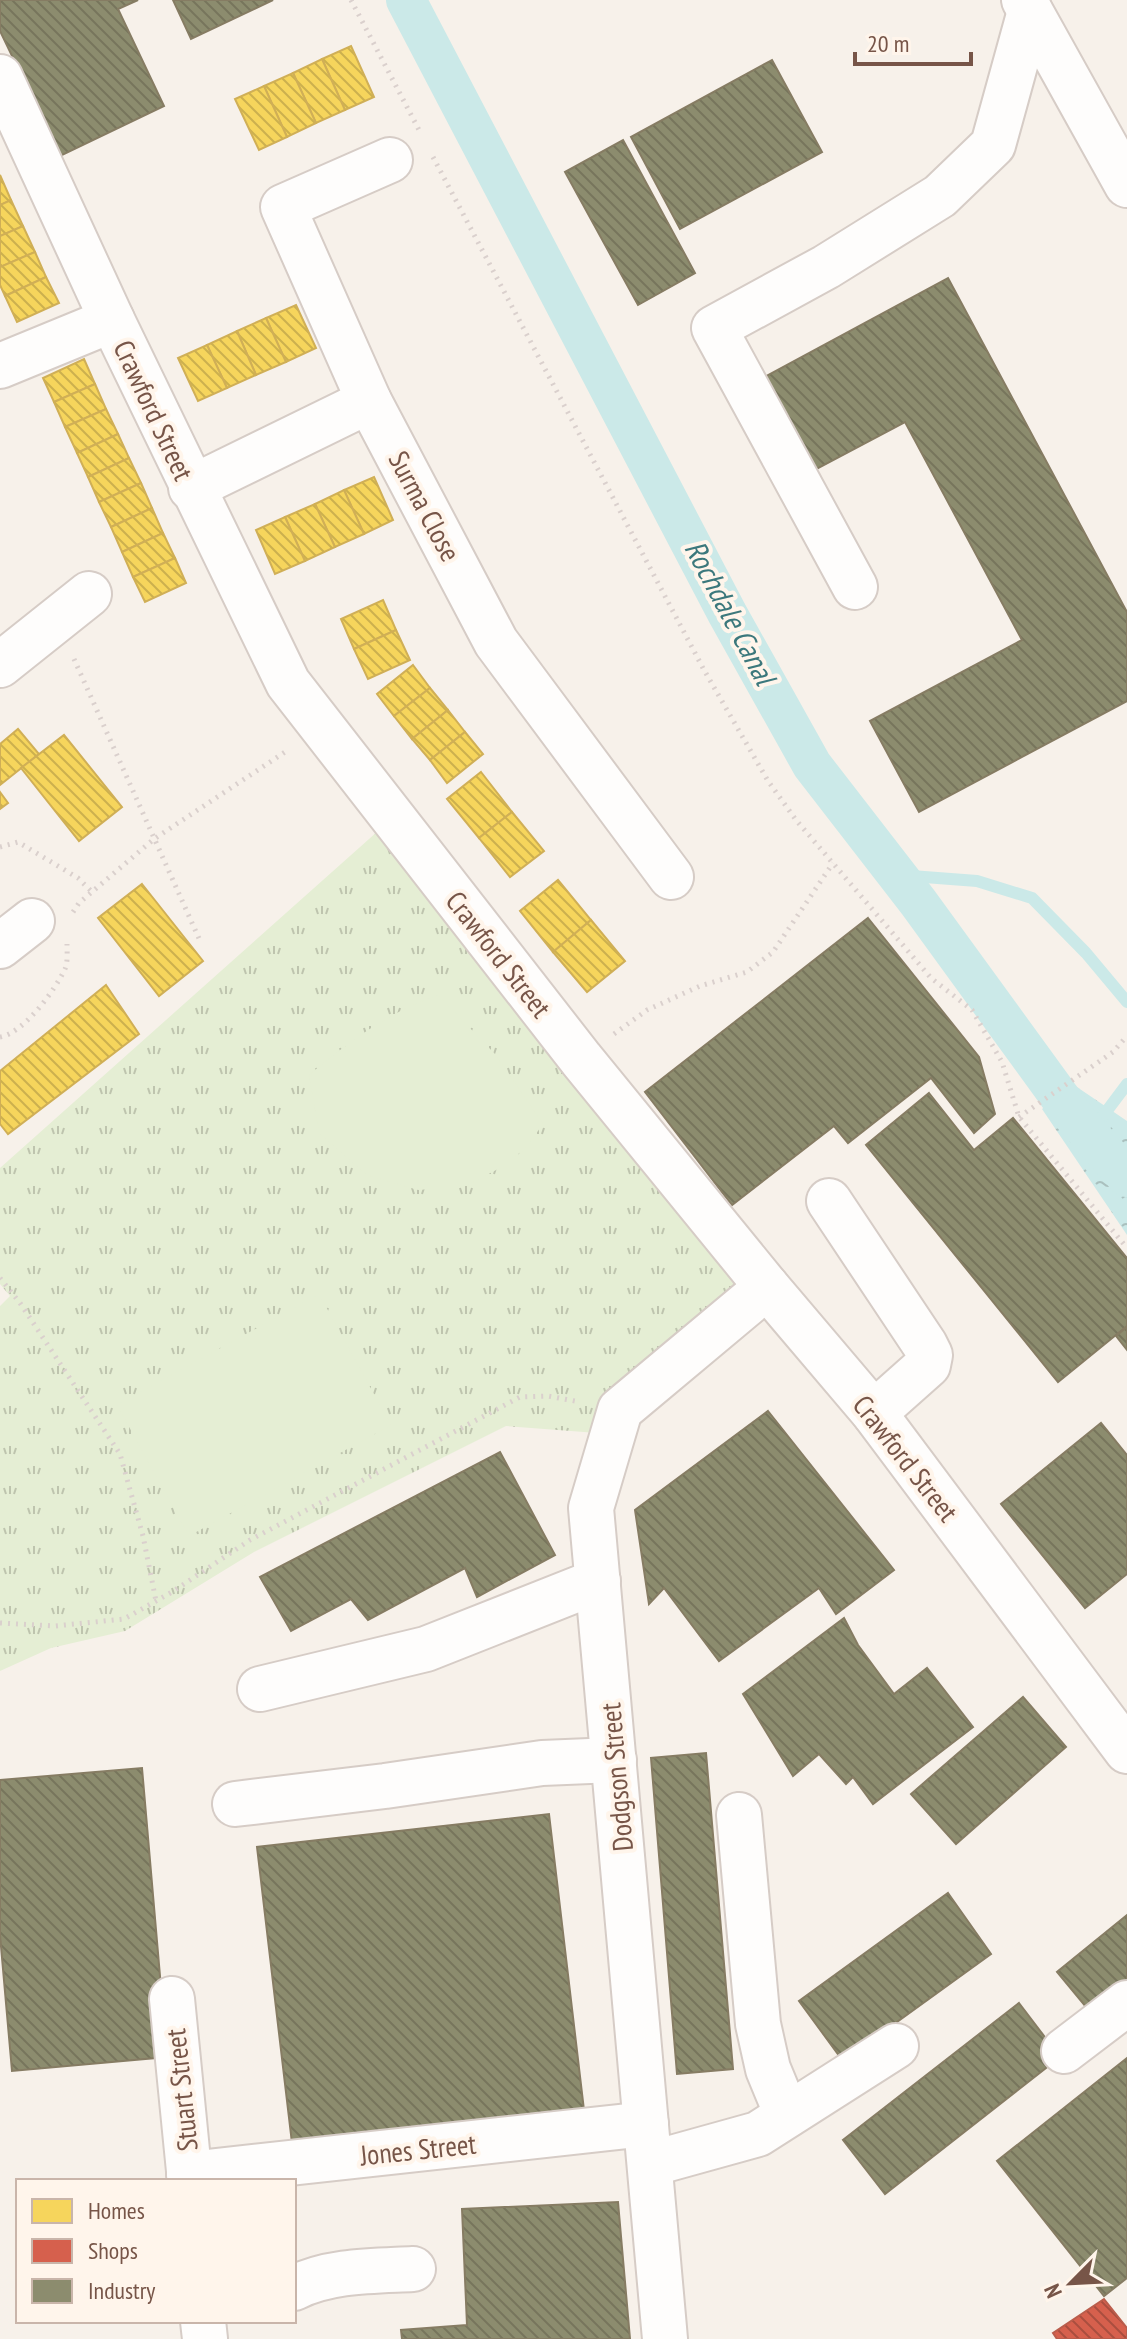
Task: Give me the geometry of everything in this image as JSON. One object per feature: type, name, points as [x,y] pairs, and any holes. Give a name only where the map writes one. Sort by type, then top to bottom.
[{"type":"street","points":[[1027,5],[1127,185]]},
{"type":"street","points":[[855,587],[714,328],[826,267],[940,196],[993,145],[1027,5]]},
{"type":"street","name":"Crawford Street","points":[[1,81],[191,488],[288,683],[581,1059],[874,1413],[1127,1751]]},
{"type":"street","name":"Surma Close","points":[[415,150],[283,207],[369,401],[496,642],[671,877]]},
{"type":"street","points":[[0,366],[112,320]]},
{"type":"street","points":[[191,488],[369,401]]},
{"type":"street","points":[[0,665],[72,607]]},
{"type":"street","points":[[829,1201],[930,1355],[928,1365],[874,1413]]},
{"type":"street","points":[[620,1410],[767,1287]]},
{"type":"street","name":"Dodgson Street","points":[[620,1410],[591,1508],[665,2339]]},
{"type":"street","points":[[260,1689],[426,1649],[598,1581]]},
{"type":"street","points":[[235,1804],[542,1763],[614,1760]]},
{"type":"street","points":[[739,1815],[758,2024],[768,2069],[787,2115]]},
{"type":"street","name":"Stuart Street","points":[[172,1999],[189,2177]]},
{"type":"street","points":[[1064,2051],[1127,2003]]},
{"type":"street","name":"Jones Street","points":[[189,2177],[758,2134],[896,2046]]},
{"type":"street","points":[[296,2287],[348,2273],[413,2269]]},
{"type":"path","points":[[351,0],[415,150],[768,781],[796,820],[931,978],[972,1010],[1002,1062],[1019,1117],[1127,1248]]},
{"type":"path","points":[[72,607],[154,839],[201,943]]},
{"type":"path","points":[[0,1037],[7,1036],[36,1013],[66,967],[33,929],[79,903],[154,839],[323,727]]},
{"type":"path","points":[[0,847],[18,842],[78,878],[92,892]]},
{"type":"path","points":[[581,1059],[647,1010],[700,986],[747,972],[773,952],[833,863]]},
{"type":"path","points":[[1019,1117],[1113,1052],[1127,1036]]},
{"type":"path","points":[[0,1278],[20,1303],[120,1454],[143,1536],[156,1601]]},
{"type":"path","points":[[0,1623],[55,1626],[124,1619],[250,1540],[520,1397],[548,1396],[620,1410]]},
{"type":"green space","points":[[378,831],[750,1284],[597,1433],[506,1426],[254,1552],[125,1631],[51,1648],[0,1671],[0,1306],[10,1296],[0,1284],[0,1168]]},
{"type":"green space","points":[[438,995],[495,1054],[543,1124],[525,1149],[498,1169],[466,1186],[418,1190],[367,1175],[319,1133],[309,1075],[370,1029],[402,1010]]},
{"type":"green space","points":[[319,1294],[391,1425],[189,1536],[117,1405]]},
{"type":"water","points":[[1074,1085],[1127,1121],[1127,1235],[1042,1109]]},
{"type":"building: Homes","points":[[351,46],[374,97],[345,110],[322,59]]},
{"type":"building: Homes","points":[[322,59],[345,110],[316,123],[293,73]]},
{"type":"building: Homes","points":[[293,73],[316,123],[287,137],[264,86]]},
{"type":"building: Homes","points":[[264,86],[287,137],[259,150],[235,99]]},
{"type":"building: Homes","points":[[0,175],[11,200],[0,205]]},
{"type":"building: Homes","points":[[11,200],[23,226],[0,236],[0,205]]},
{"type":"building: Homes","points":[[23,226],[35,252],[0,267],[0,236]]},
{"type":"building: Homes","points":[[35,252],[46,277],[5,296],[0,285],[0,267]]},
{"type":"building: Homes","points":[[46,277],[59,303],[17,322],[5,296]]},
{"type":"building: Homes","points":[[296,305],[316,348],[286,362],[266,318]]},
{"type":"building: Homes","points":[[266,318],[286,362],[256,375],[237,331]]},
{"type":"building: Homes","points":[[237,331],[256,375],[227,388],[207,345]]},
{"type":"building: Homes","points":[[207,345],[227,388],[198,401],[178,358]]},
{"type":"building: Homes","points":[[84,359],[95,384],[54,402],[43,378]]},
{"type":"building: Homes","points":[[95,384],[106,409],[65,427],[54,402]]},
{"type":"building: Homes","points":[[106,409],[118,434],[77,453],[65,427]]},
{"type":"building: Homes","points":[[118,434],[129,458],[88,477],[77,453]]},
{"type":"building: Homes","points":[[129,458],[141,483],[99,502],[88,477]]},
{"type":"building: Homes","points":[[374,477],[393,520],[364,534],[344,490]]},
{"type":"building: Homes","points":[[141,483],[152,508],[111,527],[99,502]]},
{"type":"building: Homes","points":[[344,490],[364,534],[335,547],[315,504]]},
{"type":"building: Homes","points":[[315,504],[335,547],[305,561],[285,517]]},
{"type":"building: Homes","points":[[152,508],[163,533],[122,552],[111,527]]},
{"type":"building: Homes","points":[[285,517],[305,561],[275,574],[256,530]]},
{"type":"building: Homes","points":[[163,533],[175,558],[133,577],[122,552]]},
{"type":"building: Homes","points":[[175,558],[186,583],[145,602],[133,577]]},
{"type":"building: Homes","points":[[383,600],[396,630],[354,649],[341,619]]},
{"type":"building: Homes","points":[[396,630],[410,660],[368,679],[354,649]]},
{"type":"building: Homes","points":[[413,665],[430,688],[394,716],[377,694]]},
{"type":"building: Homes","points":[[430,688],[448,710],[412,739],[394,716]]},
{"type":"building: Homes","points":[[448,710],[465,732],[430,760],[412,739]]},
{"type":"building: Homes","points":[[18,729],[39,754],[0,785],[0,744]]},
{"type":"building: Homes","points":[[465,732],[483,754],[447,783],[430,760]]},
{"type":"building: Homes","points":[[64,735],[122,807],[79,841],[21,768]]},
{"type":"building: Homes","points":[[481,772],[512,812],[479,838],[447,799]]},
{"type":"building: Homes","points":[[0,792],[8,803],[0,809]]},
{"type":"building: Homes","points":[[512,812],[544,851],[510,877],[479,838]]},
{"type":"building: Homes","points":[[558,880],[591,920],[553,952],[520,911]]},
{"type":"building: Homes","points":[[142,884],[203,961],[159,996],[98,918]]},
{"type":"building: Homes","points":[[591,920],[625,961],[587,992],[553,952]]},
{"type":"building: Homes","points":[[106,985],[139,1034],[8,1134],[0,1124],[0,1071]]},
{"type":"building: Shops","points":[[1104,2299],[1127,2328],[1127,2339],[1057,2339],[1053,2333]]},
{"type":"building: Industry","points":[[0,0],[138,0],[118,9],[164,106],[60,156],[0,31]]},
{"type":"building: Industry","points":[[173,0],[273,0],[191,39]]},
{"type":"building: Industry","points":[[772,60],[822,152],[680,229],[631,137]]},
{"type":"building: Industry","points":[[623,140],[695,273],[638,305],[565,172]]},
{"type":"building: Industry","points":[[948,278],[1127,612],[1127,701],[919,812],[870,721],[1022,640],[905,422],[809,473],[759,380]]},
{"type":"building: Industry","points":[[868,918],[979,1057],[995,1114],[974,1133],[931,1078],[848,1143],[834,1126],[732,1205],[645,1092]]},
{"type":"building: Industry","points":[[929,1093],[974,1150],[1013,1118],[1127,1258],[1127,1326],[1058,1382],[866,1145]]},
{"type":"building: Industry","points":[[1127,1327],[1127,1350],[1116,1336]]},
{"type":"building: Industry","points":[[768,1411],[894,1570],[836,1614],[819,1588],[719,1661],[664,1588],[649,1604],[635,1510]]},
{"type":"building: Industry","points":[[1101,1423],[1127,1455],[1127,1574],[1085,1608],[1001,1504]]},
{"type":"building: Industry","points":[[500,1452],[555,1555],[477,1597],[465,1568],[368,1620],[351,1599],[291,1631],[260,1577]]},
{"type":"building: Industry","points":[[844,1618],[858,1645],[894,1694],[927,1668],[973,1727],[873,1804],[853,1777],[846,1784],[819,1754],[793,1776],[743,1694]]},
{"type":"building: Industry","points":[[1023,1697],[1066,1747],[956,1844],[911,1794]]},
{"type":"building: Industry","points":[[706,1753],[733,2069],[677,2074],[651,1758]]},
{"type":"building: Industry","points":[[142,1768],[167,2057],[12,2071],[0,1935],[0,1780]]},
{"type":"building: Industry","points":[[549,1814],[586,2127],[294,2160],[257,1847]]},
{"type":"building: Industry","points":[[948,1893],[991,1954],[843,2061],[799,2001]]},
{"type":"building: Industry","points":[[1127,1915],[1127,2014],[1106,2031],[1057,1972]]},
{"type":"building: Industry","points":[[1019,2003],[1060,2057],[885,2194],[843,2140]]},
{"type":"building: Industry","points":[[1127,2058],[1127,2278],[1104,2296],[997,2161]]},
{"type":"building: Industry","points":[[618,2202],[630,2339],[402,2339],[401,2330],[467,2325],[462,2209]]},
{"type":"waterway","name":"Rochdale Canal","points":[[406,0],[727,613],[812,765],[918,902],[1075,1118],[1127,1177]]},
{"type":"waterway","points":[[898,875],[977,881],[1032,898],[1086,953],[1127,1002]]},
{"type":"waterway","points":[[1100,1120],[1127,1084]]}]
